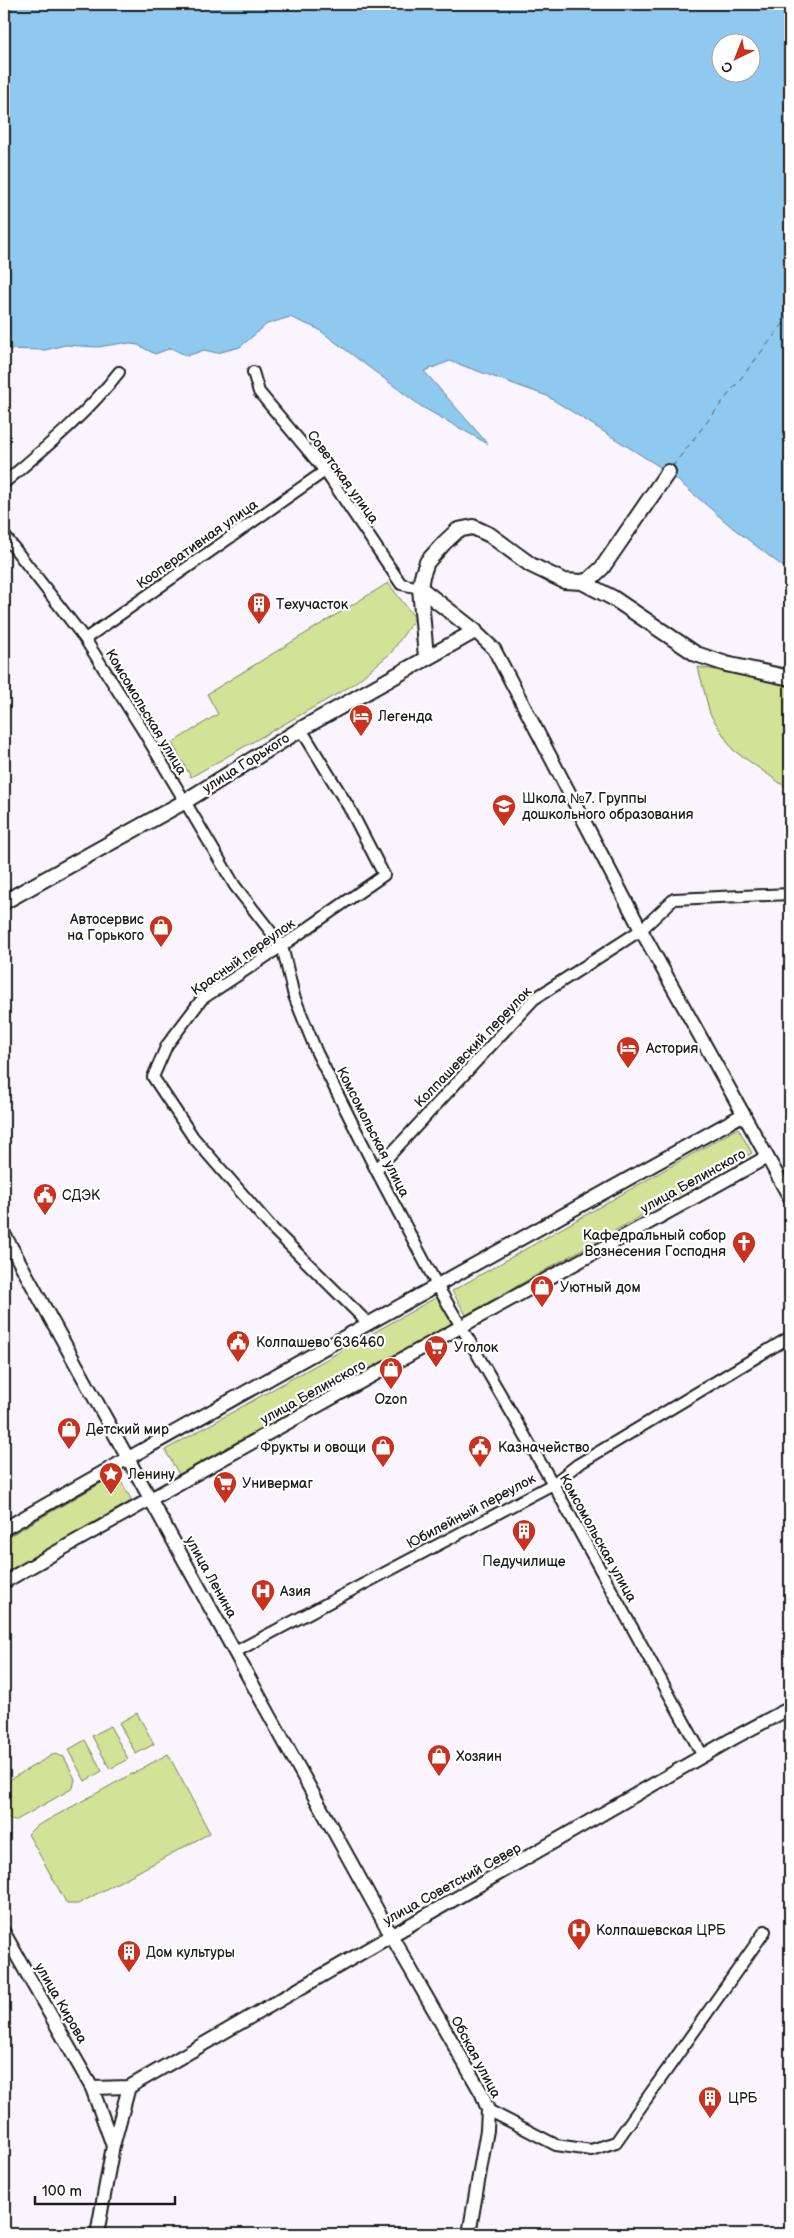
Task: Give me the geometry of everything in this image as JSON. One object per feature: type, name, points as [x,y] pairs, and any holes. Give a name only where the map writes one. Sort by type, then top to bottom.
[{"type":"main road","points":[[426,657],[420,588],[427,562],[444,542],[458,530],[474,527],[490,535],[531,565],[564,581],[582,582],[589,580],[602,568],[668,472]]},
{"type":"main road","points":[[582,582],[613,598],[696,654],[726,664],[790,678]]},
{"type":"main road","points":[[420,588],[475,631]]},
{"type":"main road","name":"улица Горького","points":[[4,902],[184,802],[300,729],[475,631]]},
{"type":"street","points":[[4,483],[100,397],[119,372]]},
{"type":"street","name":"Советская улица","points":[[253,372],[259,392],[325,471],[401,584],[420,588]]},
{"type":"street","name":"Кооперативная улица","points":[[85,639],[325,471]]},
{"type":"street","name":"Комсомольская улица","points":[[4,535],[85,639],[142,728],[235,886],[282,946],[294,996],[317,1053],[376,1170],[438,1287],[553,1484],[703,1756]]},
{"type":"street","points":[[475,631],[494,649],[642,930],[790,1198]]},
{"type":"street","name":"Красный переулок","points":[[300,729],[351,811],[384,875],[202,999],[167,1045],[153,1078],[192,1137],[272,1228],[370,1324]]},
{"type":"street","name":"Колпашевский переулок","points":[[376,1170],[534,999],[642,930],[674,899],[790,894]]},
{"type":"street","points":[[4,1529],[744,1114]]},
{"type":"street","name":"улица Белинского","points":[[4,1582],[150,1498],[462,1328],[767,1156]]},
{"type":"street","name":"улица Ленина","points":[[4,1234],[391,1935]]},
{"type":"street","name":"Юбилейный переулок","points":[[235,1652],[553,1484],[577,1466],[790,1337]]},
{"type":"street","name":"улица Советский Север","points":[[129,2087],[703,1756],[790,1708]]},
{"type":"street","points":[[488,2110],[556,2145],[590,2150],[616,2142],[765,1932]]},
{"type":"street","name":"улица Кирова","points":[[4,1933],[92,2088],[113,2146]]},
{"type":"street","name":"Обская улица","points":[[391,1935],[482,2094],[488,2110],[487,2130],[468,2234]]},
{"type":"street","points":[[92,2088],[129,2087],[113,2146],[97,2234]]},
{"type":"green space","points":[[388,583],[415,618],[391,653],[351,686],[191,777],[172,743],[218,714],[207,694]]},
{"type":"green space","points":[[698,667],[790,683],[790,790],[733,750],[710,714]]},
{"type":"green space","points":[[738,1128],[752,1153],[466,1315],[452,1291]]},
{"type":"green space","points":[[437,1297],[452,1324],[180,1476],[165,1450]]},
{"type":"green space","points":[[117,1474],[132,1501],[4,1574],[4,1539]]},
{"type":"green space","points":[[137,1713],[154,1744],[136,1754],[119,1723]]},
{"type":"green space","points":[[110,1726],[128,1759],[110,1769],[92,1736]]},
{"type":"green space","points":[[85,1740],[102,1771],[85,1781],[68,1750]]},
{"type":"green space","points":[[54,1754],[64,1757],[75,1779],[73,1788],[15,1821],[7,1819],[4,1813],[4,1783]]},
{"type":"green space","points":[[168,1754],[210,1833],[78,1904],[67,1904],[28,1834],[35,1827]]},
{"type":"water","points":[[4,4],[790,4],[790,572],[733,528],[668,472],[547,396],[450,361],[424,371],[488,444],[422,407],[318,329],[290,317],[267,324],[240,347],[217,353],[204,350],[187,356],[171,348],[155,354],[138,345],[123,343],[98,347],[65,345],[45,350],[4,349]]},
{"type":"ferry route","points":[[672,467],[790,315]]},
{"type":"place","name":"Техучасток","points":[[259,625]]},
{"type":"place","name":"Легенда","points":[[361,737]]},
{"type":"place","name":"Школа №7. Группы дошкольного образования","points":[[504,827]]},
{"type":"place","name":"Автосервис на Горького","points":[[161,948]]},
{"type":"place","name":"Астория","points":[[628,1069]]},
{"type":"place","name":"СДЭК","points":[[45,1216]]},
{"type":"place","name":"Кафедральный собор Вознесения Господня","points":[[744,1264]]},
{"type":"place","name":"Уютный дом","points":[[542,1308]]},
{"type":"place","name":"Колпашево 636460","points":[[238,1363]]},
{"type":"place","name":"Уголок","points":[[436,1368]]},
{"type":"place","name":"Ozon","points":[[391,1390]]},
{"type":"place","name":"Детский мир","points":[[69,1450]]},
{"type":"place","name":"Фрукты и овощи","points":[[383,1468]]},
{"type":"place","name":"Казначейство","points":[[480,1468]]},
{"type":"place","name":"Ленину","points":[[111,1495]]},
{"type":"place","name":"Универмаг","points":[[225,1504]]},
{"type":"place","name":"Педучилище","points":[[524,1552]]},
{"type":"place","name":"Азия","points":[[263,1612]]},
{"type":"place","name":"Хозяин","points":[[439,1777]]},
{"type":"place","name":"Колпашевская ЦРБ","points":[[579,1951]]},
{"type":"place","name":"Дом культуры","points":[[129,1973]]},
{"type":"place","name":"ЦРБ","points":[[710,2119]]}]
